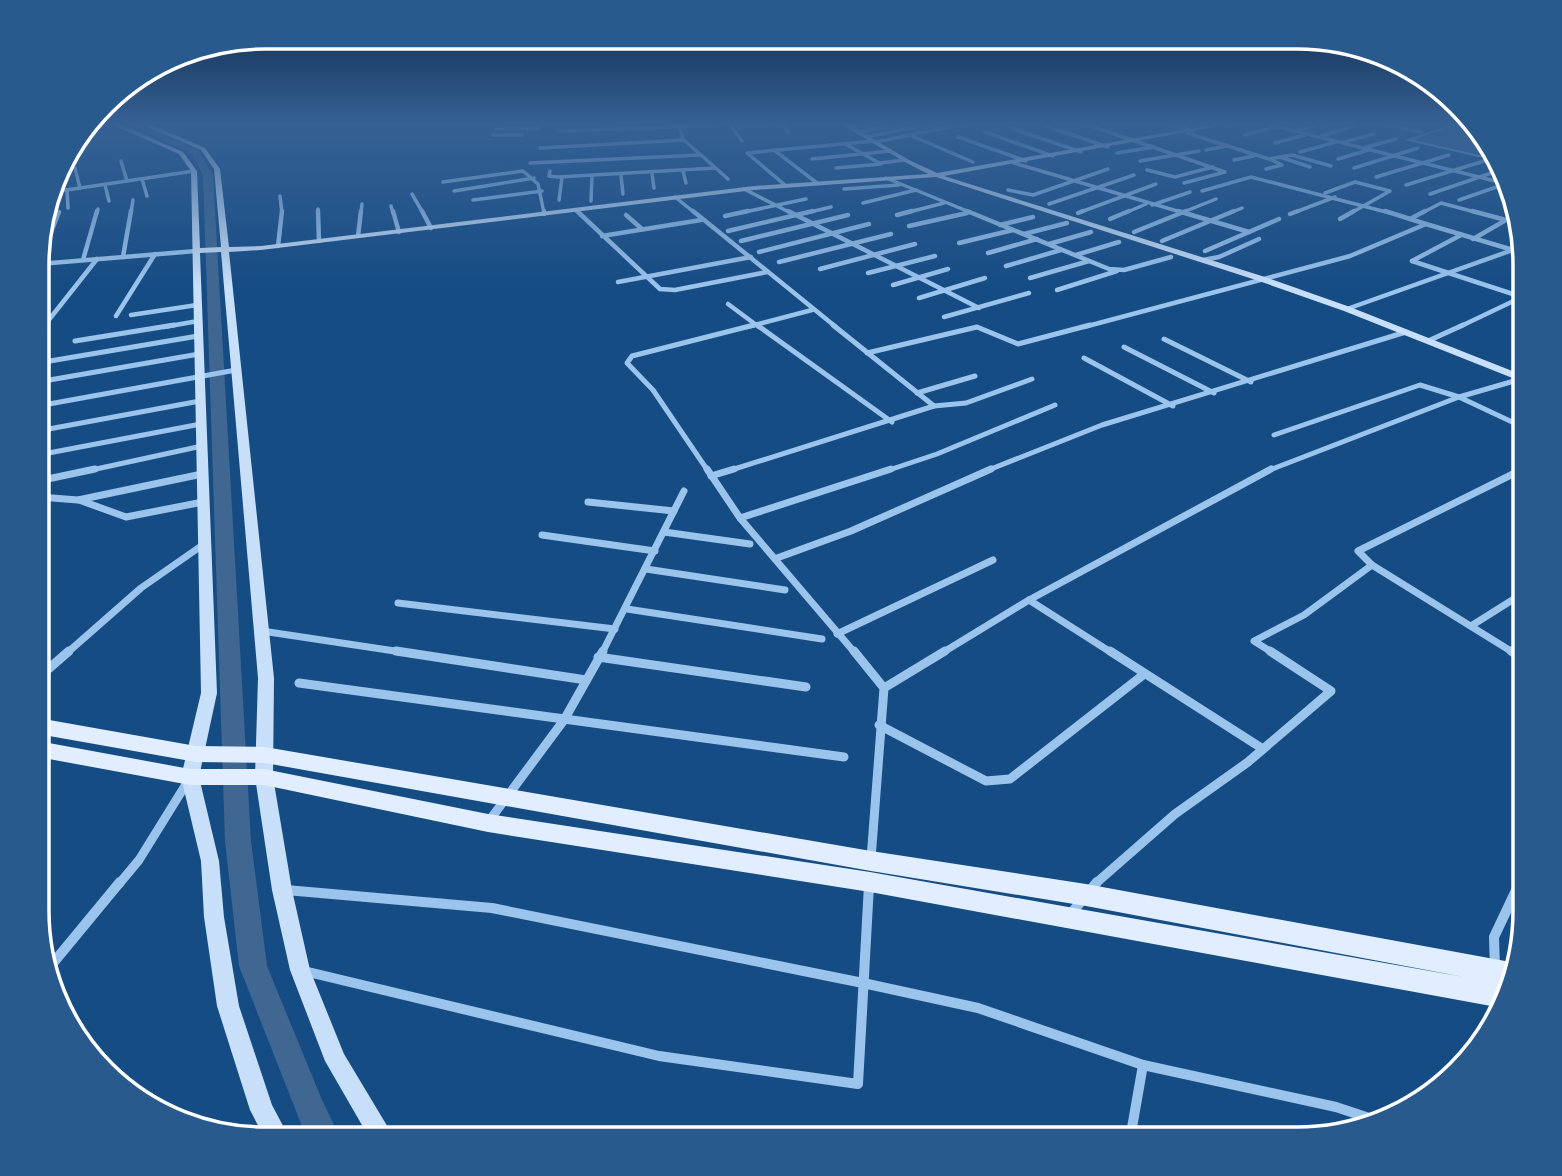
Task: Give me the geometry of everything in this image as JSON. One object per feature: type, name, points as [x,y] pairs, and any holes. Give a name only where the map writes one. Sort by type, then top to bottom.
[{"type":"main road","points":[[49,728],[195,754],[219,755],[488,823],[1086,895],[1501,983]]},
{"type":"main road","points":[[49,751],[201,777],[265,766],[508,796],[870,871],[1068,916],[1500,984]]},
{"type":"street","points":[[77,177],[80,188]]},
{"type":"street","points":[[126,177],[127,181]]},
{"type":"street","points":[[62,191],[158,177]]},
{"type":"street","points":[[194,177],[209,693],[195,754],[201,777],[214,917],[228,1006],[262,1110],[271,1127]]},
{"type":"street","points":[[217,177],[266,678],[265,766],[282,890],[300,970],[337,1062],[376,1127]]},
{"type":"street","points":[[443,182],[477,177]]},
{"type":"street","points":[[531,177],[542,191],[544,215]]},
{"type":"street","points":[[559,201],[562,177],[566,177]]},
{"type":"street","points":[[591,201],[592,177]]},
{"type":"street","points":[[621,177],[623,194]]},
{"type":"street","points":[[652,177],[654,188]]},
{"type":"street","points":[[684,177],[686,183]]},
{"type":"street","points":[[775,177],[785,185]]},
{"type":"street","points":[[809,177],[817,183]]},
{"type":"street","points":[[49,262],[278,246],[744,189],[915,177]]},
{"type":"street","points":[[939,177],[985,194],[1204,256],[1347,309],[1513,376]]},
{"type":"street","points":[[1056,177],[1249,232]]},
{"type":"street","points":[[1008,190],[1030,195],[1086,177]]},
{"type":"street","points":[[1049,204],[1129,177]]},
{"type":"street","points":[[1184,183],[1209,177]]},
{"type":"street","points":[[1202,191],[1251,177],[1365,205],[1513,251]]},
{"type":"street","points":[[1406,185],[1433,177]]},
{"type":"street","points":[[1430,194],[1479,177],[1497,182]]},
{"type":"street","points":[[454,191],[534,178]]},
{"type":"street","points":[[886,178],[967,213],[1118,271]]},
{"type":"street","points":[[142,179],[147,195]]},
{"type":"street","points":[[1324,194],[1355,182],[1390,191],[1340,219]]},
{"type":"street","points":[[105,184],[109,201]]},
{"type":"street","points":[[844,188],[903,184]]},
{"type":"street","points":[[1078,213],[1156,184]]},
{"type":"street","points":[[1459,200],[1499,187]]},
{"type":"street","points":[[744,189],[979,308]]},
{"type":"street","points":[[67,190],[68,208]]},
{"type":"street","points":[[863,203],[916,190]]},
{"type":"street","points":[[474,200],[542,191]]},
{"type":"street","points":[[1152,205],[1190,192]]},
{"type":"street","points":[[412,194],[430,228]]},
{"type":"street","points":[[278,246],[283,205],[280,196]]},
{"type":"street","points":[[675,197],[934,407]]},
{"type":"street","points":[[1290,214],[1336,197]]},
{"type":"street","points":[[725,216],[806,199]]},
{"type":"street","points":[[1134,232],[1216,199]]},
{"type":"street","points":[[122,257],[133,200]]},
{"type":"street","points":[[897,215],[944,203]]},
{"type":"street","points":[[1409,219],[1441,203],[1506,220],[1473,239]]},
{"type":"street","points":[[358,236],[362,204]]},
{"type":"street","points":[[1110,219],[1147,204]]},
{"type":"street","points":[[391,205],[399,232]]},
{"type":"street","points":[[728,231],[831,207]]},
{"type":"street","points":[[1162,241],[1242,208]]},
{"type":"street","points":[[83,260],[98,209]]},
{"type":"street","points":[[318,209],[319,241]]},
{"type":"street","points":[[576,210],[648,277],[666,290],[767,272]]},
{"type":"street","points":[[52,229],[59,212]]},
{"type":"street","points":[[909,226],[967,213]]},
{"type":"street","points":[[626,215],[642,229]]},
{"type":"street","points":[[741,241],[848,215]]},
{"type":"street","points":[[1000,225],[1032,217]]},
{"type":"street","points":[[1204,256],[1279,219]]},
{"type":"street","points":[[602,236],[701,220]]},
{"type":"street","points":[[1024,234],[1067,223]]},
{"type":"street","points":[[759,252],[869,224]]},
{"type":"street","points":[[867,353],[977,327],[1018,344],[1350,257],[1426,224]]},
{"type":"street","points":[[959,243],[1013,230]]},
{"type":"street","points":[[1049,244],[1091,232]]},
{"type":"street","points":[[779,262],[891,234]]},
{"type":"street","points":[[1462,235],[1412,261],[1513,293]]},
{"type":"street","points":[[988,253],[1037,239]]},
{"type":"street","points":[[1204,256],[1219,257],[1259,239]]},
{"type":"street","points":[[1076,256],[1119,242]]},
{"type":"street","points":[[820,269],[915,244]]},
{"type":"street","points":[[1006,266],[1061,250]]},
{"type":"street","points":[[1347,309],[1513,251]]},
{"type":"street","points":[[116,316],[155,254]]},
{"type":"street","points":[[868,273],[935,256]]},
{"type":"street","points":[[618,282],[751,257]]},
{"type":"street","points":[[1058,290],[1171,257]]},
{"type":"street","points":[[49,320],[97,259]]},
{"type":"street","points":[[1030,278],[1089,261]]},
{"type":"street","points":[[893,285],[948,269]]},
{"type":"street","points":[[919,298],[985,278]]},
{"type":"street","points":[[944,317],[1029,293]]},
{"type":"street","points":[[1428,341],[1513,302]]},
{"type":"street","points":[[727,304],[892,422]]},
{"type":"street","points":[[131,315],[197,305]]},
{"type":"street","points":[[300,970],[659,1056],[858,1084],[879,725],[884,688],[777,558],[740,518],[653,390],[627,363],[627,359],[812,310]]},
{"type":"street","points":[[75,341],[198,321]]},
{"type":"street","points":[[777,558],[851,531],[969,478],[1102,425],[1252,382],[1406,332]]},
{"type":"street","points":[[49,361],[198,336]]},
{"type":"street","points":[[1164,339],[1252,382]]},
{"type":"street","points":[[1124,347],[1215,393]]},
{"type":"street","points":[[49,380],[199,354]]},
{"type":"street","points":[[1084,358],[1172,406]]},
{"type":"street","points":[[49,404],[235,370]]},
{"type":"street","points":[[917,393],[975,376]]},
{"type":"street","points":[[711,476],[934,407],[966,403],[1032,379]]},
{"type":"street","points":[[884,688],[1029,600],[1274,467],[1459,397],[1513,383]]},
{"type":"street","points":[[1274,435],[1416,385],[1459,397],[1513,422]]},
{"type":"street","points":[[49,429],[200,401]]},
{"type":"street","points":[[740,518],[937,454],[1055,405]]},
{"type":"street","points":[[49,453],[201,424]]},
{"type":"street","points":[[49,479],[202,446]]},
{"type":"street","points":[[78,500],[202,474]]},
{"type":"street","points":[[1513,474],[1358,551],[1373,565],[1513,652]]},
{"type":"street","points":[[488,823],[564,720],[626,610],[684,491]]},
{"type":"street","points":[[49,498],[78,500],[126,517],[203,502]]},
{"type":"street","points":[[588,502],[674,511]]},
{"type":"street","points":[[664,532],[750,544]]},
{"type":"street","points":[[542,535],[655,551]]},
{"type":"street","points":[[49,668],[141,588],[205,544]]},
{"type":"street","points":[[837,634],[993,560]]},
{"type":"street","points":[[1068,916],[1098,881],[1175,814],[1263,749],[1331,691],[1254,641],[1304,614],[1373,565]]},
{"type":"street","points":[[646,569],[786,590]]},
{"type":"street","points":[[1029,600],[1263,749]]},
{"type":"street","points":[[1471,626],[1513,600]]},
{"type":"street","points":[[398,603],[615,629]]},
{"type":"street","points":[[626,610],[822,639]]},
{"type":"street","points":[[261,631],[586,680]]},
{"type":"street","points":[[598,657],[806,687]]},
{"type":"street","points":[[879,725],[986,781],[1010,779],[1143,675]]},
{"type":"street","points":[[299,683],[844,757]]},
{"type":"street","points":[[55,960],[139,860],[201,777]]},
{"type":"street","points":[[282,890],[492,908],[863,983],[978,1008],[1143,1065],[1336,1107],[1364,1116]]},
{"type":"street","points":[[1502,979],[1494,937],[1513,897]]},
{"type":"street","points":[[1132,1127],[1143,1065]]},
{"type":"waterway","points":[[208,177],[238,841],[253,966],[319,1127]]}]
